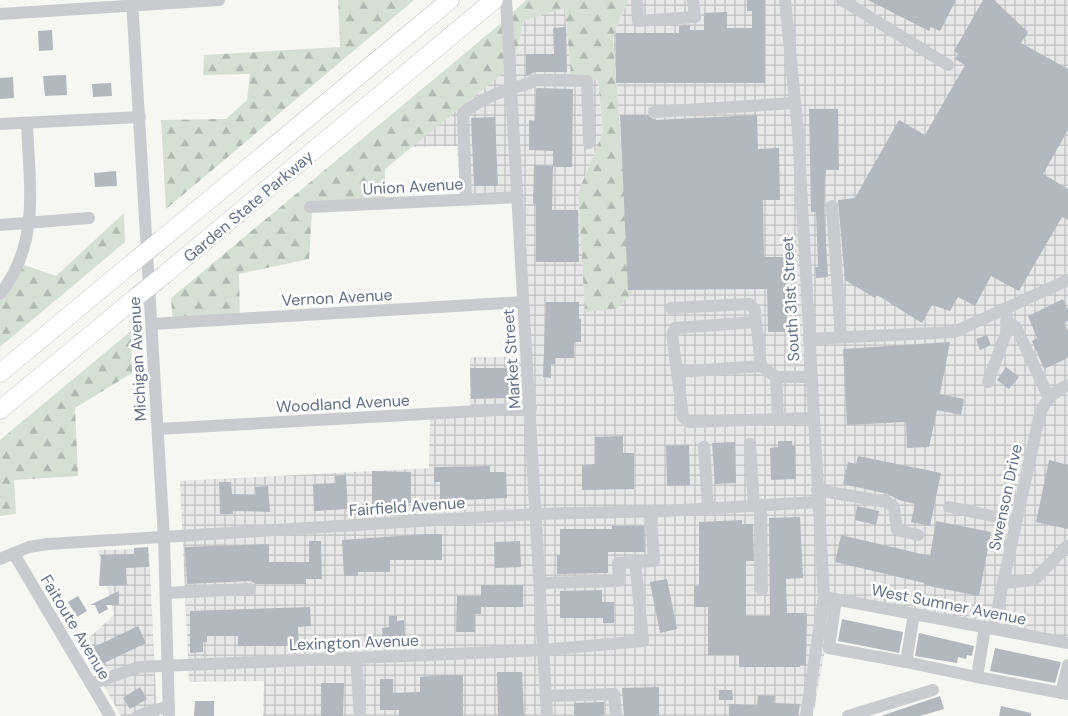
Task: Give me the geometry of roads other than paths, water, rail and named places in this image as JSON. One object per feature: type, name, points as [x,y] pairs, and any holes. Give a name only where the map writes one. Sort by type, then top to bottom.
[{"type":"highway","name":"Garden State Parkway","points":[[0,373],[450,0]]},
{"type":"highway","name":"Garden State Parkway","points":[[0,410],[494,0]]},
{"type":"street","points":[[0,14],[132,3],[219,0]]},
{"type":"street","name":"Market Street","points":[[506,0],[531,408],[547,716]]},
{"type":"street","points":[[637,0],[638,21],[695,17],[693,0]]},
{"type":"street","name":"South 31st Street","points":[[785,0],[795,104],[818,496],[830,598]]},
{"type":"street","points":[[842,0],[948,65]]},
{"type":"street","name":"Michigan Avenue","points":[[132,3],[164,538],[169,711]]},
{"type":"street","points":[[466,200],[463,113],[475,103],[511,88],[528,86],[535,80],[587,81],[590,143]]},
{"type":"street","points":[[654,112],[795,104]]},
{"type":"street","points":[[0,124],[140,118]]},
{"type":"street","points":[[0,294],[20,262],[30,223],[27,123]]},
{"type":"street","name":"Union Avenue","points":[[310,207],[518,197]]},
{"type":"street","points":[[832,206],[840,337]]},
{"type":"street","points":[[0,225],[89,218]]},
{"type":"street","points":[[809,339],[954,332],[1068,280]]},
{"type":"street","name":"Vernon Avenue","points":[[152,324],[524,302]]},
{"type":"street","points":[[672,308],[750,304],[755,310],[761,366]]},
{"type":"street","points":[[988,382],[1006,333],[1007,308]]},
{"type":"street","points":[[1006,321],[1016,327],[1048,398],[1058,389],[1068,385]]},
{"type":"street","points":[[756,322],[675,328],[672,335],[682,417],[689,422],[813,418]]},
{"type":"street","points":[[677,372],[761,366],[776,377],[811,377]]},
{"type":"street","points":[[776,377],[778,418]]},
{"type":"street","name":"Swenson Drive","points":[[977,677],[1003,583],[1040,412],[1048,398]]},
{"type":"street","name":"Woodland Avenue","points":[[158,429],[531,408]]},
{"type":"street","points":[[750,444],[757,505],[762,590]]},
{"type":"street","points":[[704,447],[708,508]]},
{"type":"street","name":"Fairfield Avenue","points":[[0,559],[29,547],[48,544],[536,514],[651,511],[757,505],[818,496],[887,502],[894,507],[897,530],[918,535]]},
{"type":"street","points":[[949,507],[1016,521]]},
{"type":"street","points":[[540,583],[618,581],[618,563],[654,561],[651,511]]},
{"type":"street","points":[[1003,583],[1034,580],[1067,546]]},
{"type":"street","name":"Faitoute Avenue","points":[[14,554],[110,716]]},
{"type":"street","name":"Lexington Avenue","points":[[91,684],[140,667],[543,650],[643,640],[636,561]]},
{"type":"street","points":[[166,594],[250,589]]},
{"type":"street","points":[[830,598],[829,648],[1065,694],[1068,666]]},
{"type":"street","points":[[806,716],[830,598]]},
{"type":"street","name":"West Sumner Avenue","points":[[830,598],[1068,643]]},
{"type":"street","points":[[906,662],[914,614]]},
{"type":"street","points":[[356,658],[360,716]]},
{"type":"street","points":[[848,716],[933,690]]},
{"type":"street","points":[[546,696],[614,694],[616,714]]},
{"type":"street","points":[[138,716],[169,711]]}]
